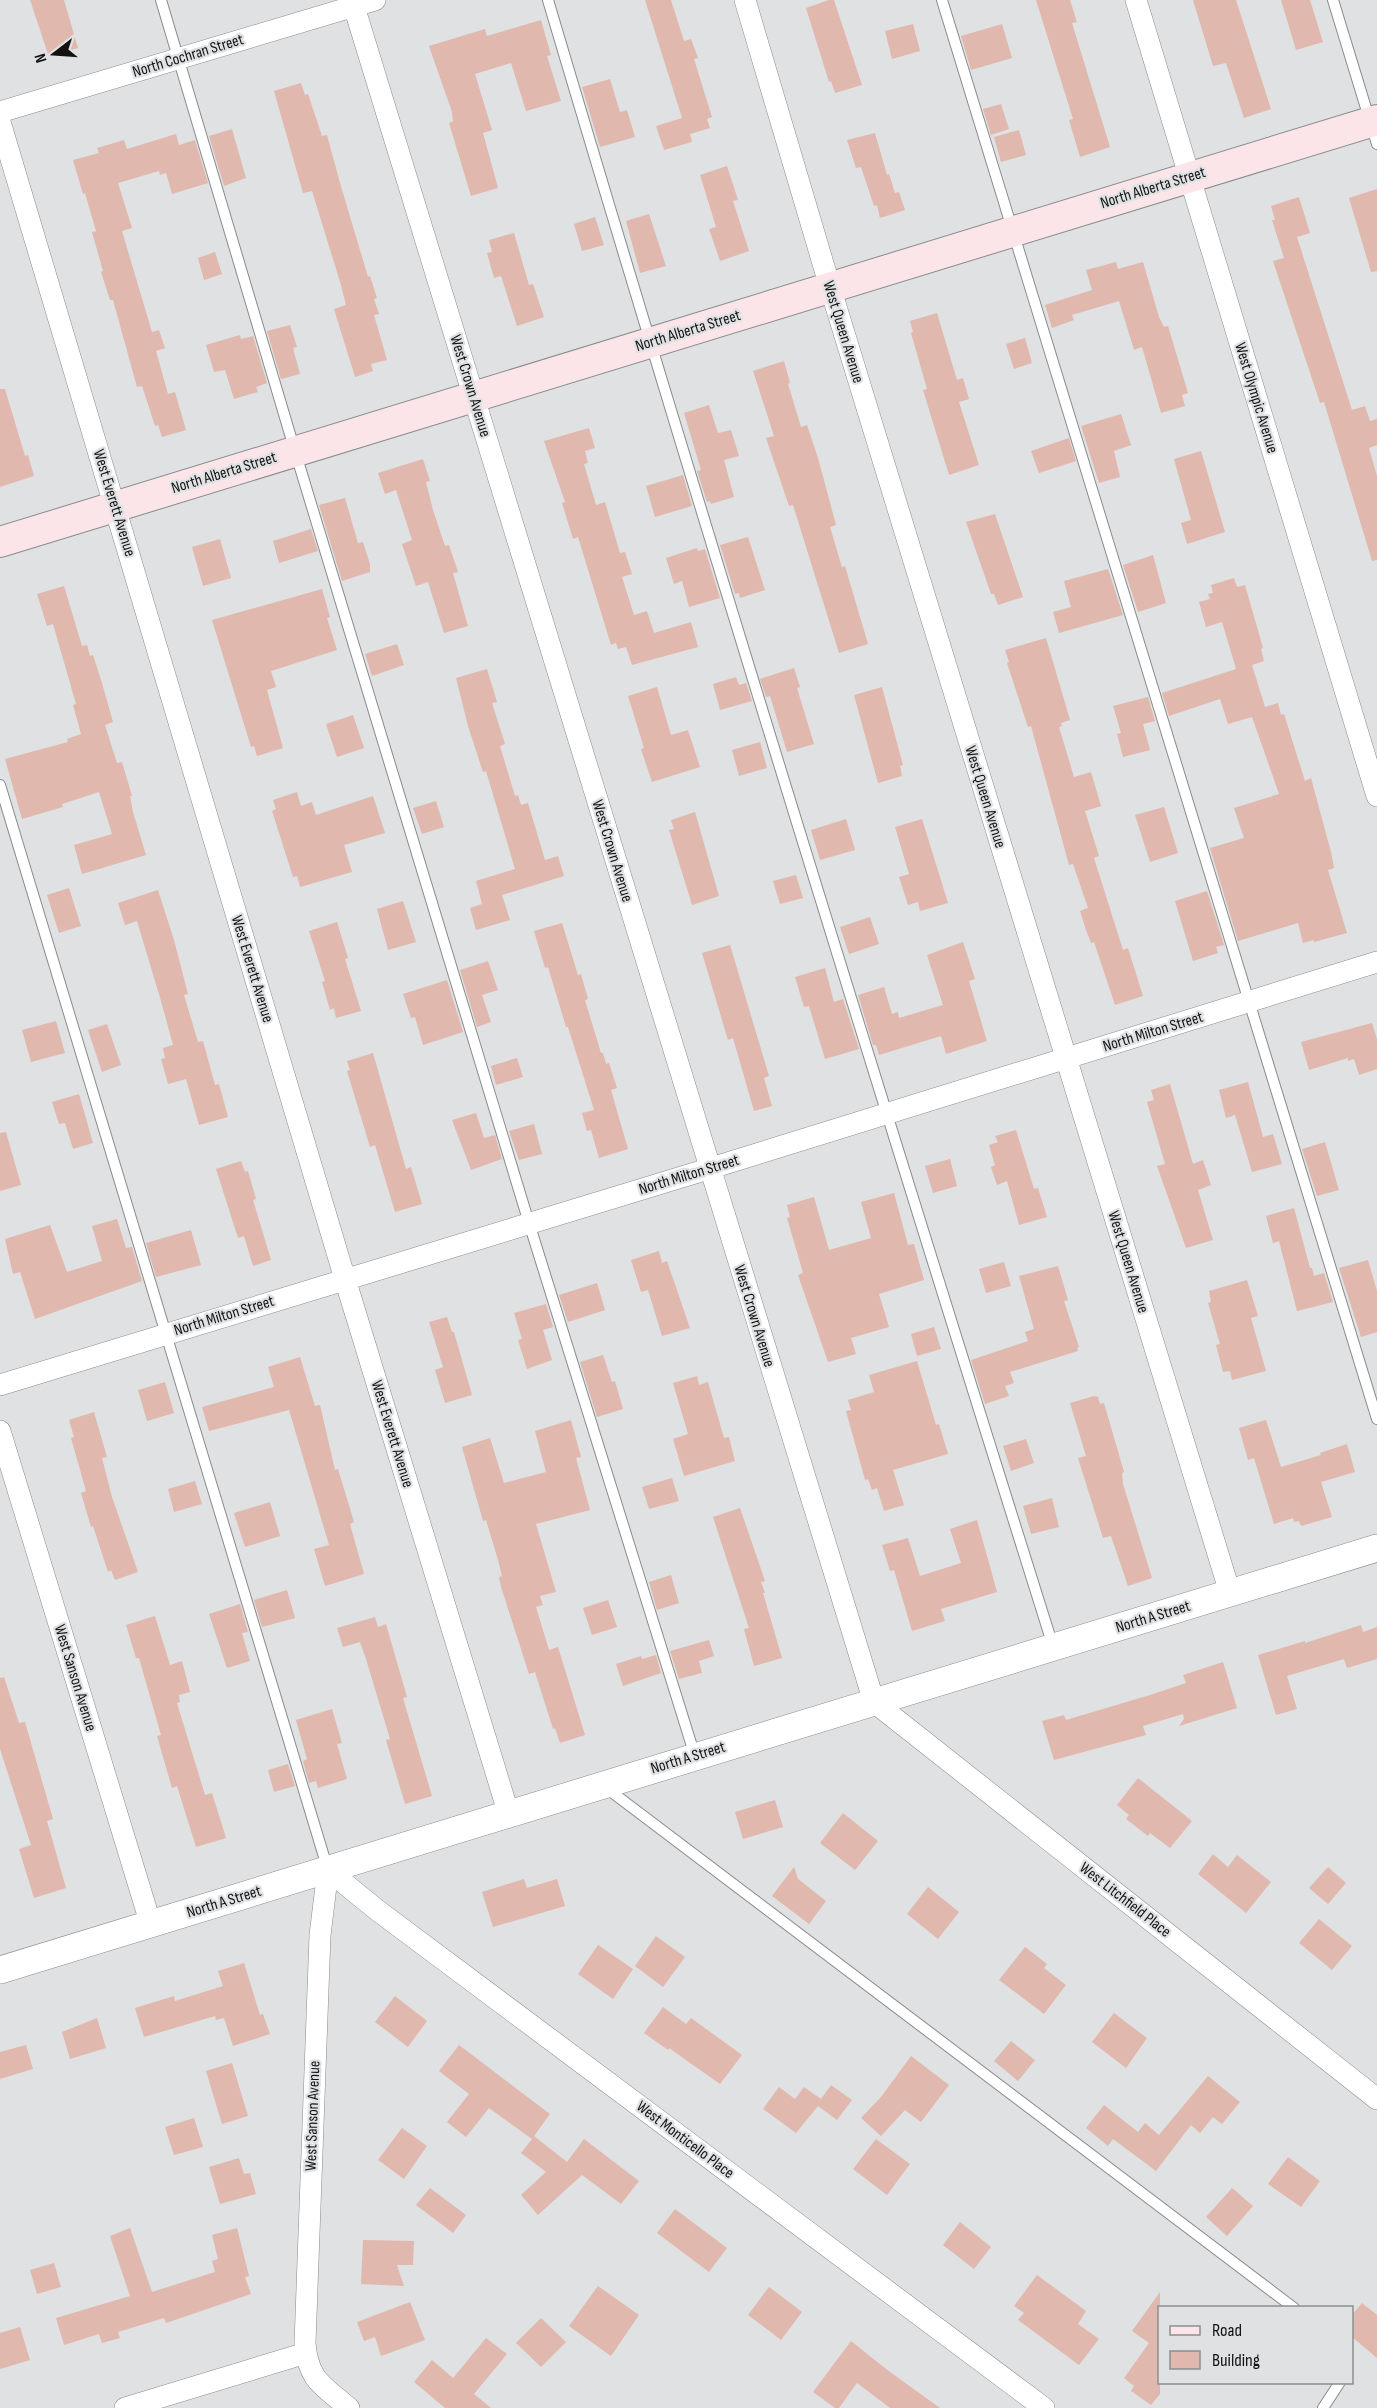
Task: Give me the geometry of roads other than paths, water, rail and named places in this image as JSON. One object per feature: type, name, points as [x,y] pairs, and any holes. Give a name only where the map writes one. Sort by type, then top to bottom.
[{"type":"main road","name":"North Alberta Street","points":[[0,542],[1189,177],[1375,129]]},
{"type":"street","name":"North Cochran Street","points":[[0,112],[179,59],[353,3],[375,0]]},
{"type":"street","name":"West Queen Avenue","points":[[745,0],[830,287],[1230,1593]]},
{"type":"street","name":"West Olympic Avenue","points":[[1136,0],[1377,796]]},
{"type":"street","name":"West Crown Avenue","points":[[353,3],[708,1169],[874,1702]]},
{"type":"street","name":"West Everett Avenue","points":[[0,122],[345,1279],[509,1815]]},
{"type":"street","name":"North Milton Street","points":[[0,1385],[1377,962]]},
{"type":"street","name":"West Sanson Avenue","points":[[0,1431],[151,1925]]},
{"type":"street","name":"North A Street","points":[[0,1970],[1377,1548]]},
{"type":"street","name":"West Litchfield Place","points":[[874,1702],[1377,2099]]},
{"type":"street","name":"West Sanson Avenue","points":[[306,2358],[320,1935],[328,1870]]},
{"type":"street","name":"West Monticello Place","points":[[328,1870],[377,1910],[1044,2408]]},
{"type":"street","points":[[125,2408],[306,2358],[318,2381],[349,2408]]},
{"type":"lane","points":[[160,0],[529,1223],[695,1756]]},
{"type":"lane","points":[[548,0],[649,342],[886,1114],[1054,1647]]},
{"type":"lane","points":[[942,0],[1377,1419]]},
{"type":"lane","points":[[1333,0],[1375,129]]},
{"type":"lane","points":[[0,785],[328,1870]]},
{"type":"lane","points":[[603,1785],[1293,2306]]},
{"type":"lane","points":[[1323,2408],[1339,2384]]}]
